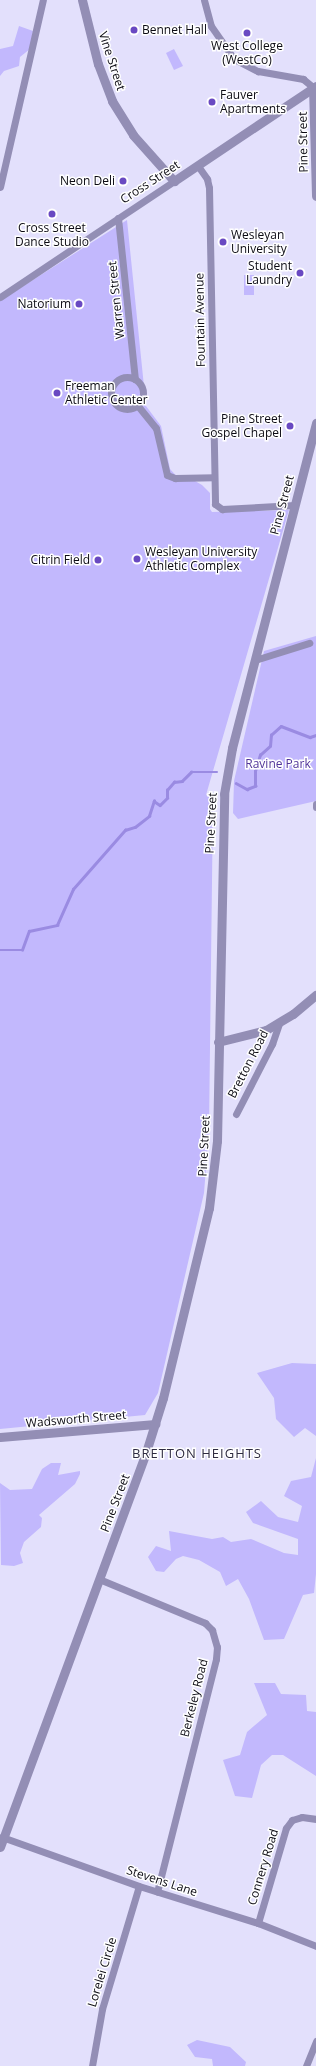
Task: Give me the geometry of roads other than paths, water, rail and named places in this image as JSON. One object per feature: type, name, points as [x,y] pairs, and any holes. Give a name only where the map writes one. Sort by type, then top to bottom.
[{"type":"street","points":[[0,187],[43,0]]},
{"type":"street","name":"Vine Street","points":[[82,0],[98,64],[112,101],[133,135],[174,181]]},
{"type":"street","points":[[204,0],[211,26],[234,59],[258,71],[303,79],[315,87]]},
{"type":"street","name":"Cross Street","points":[[0,297],[315,87]]},
{"type":"street","name":"Pine Street","points":[[315,87],[316,196]]},
{"type":"street","name":"Fountain Avenue","points":[[198,166],[209,188],[214,502],[219,508],[295,505]]},
{"type":"street","name":"Warren Street","points":[[118,218],[135,379],[144,392],[138,406]]},
{"type":"street","points":[[135,379],[122,378],[114,384],[111,392],[113,401],[120,408],[129,410],[138,406],[156,428],[167,475],[175,478],[214,477]]},
{"type":"street","name":"Pine Street","points":[[0,1847],[2,1837],[139,1475],[155,1424],[214,1184],[217,1141],[224,794],[255,660],[314,438],[316,423]]},
{"type":"street","points":[[255,660],[308,643]]},
{"type":"street","name":"Bretton Road","points":[[218,1042],[251,1035],[279,1024],[316,995]]},
{"type":"street","name":"Bretton Road","points":[[236,1114],[272,1044],[279,1024]]},
{"type":"street","name":"Wadsworth Street","points":[[0,1438],[155,1424]]},
{"type":"street","name":"Berkeley Road","points":[[99,1579],[205,1623],[212,1630],[217,1647],[216,1659],[157,1892]]},
{"type":"street","name":"Connery Road","points":[[258,1923],[286,1828],[292,1820],[297,1818],[316,1819]]},
{"type":"street","name":"Stevens Lane","points":[[2,1837],[139,1886],[258,1923],[316,1946]]},
{"type":"street","name":"Lorelei Circle","points":[[92,2066],[102,2009],[139,1886]]},
{"type":"street","points":[[306,2066],[316,2041]]},
{"type":"waterway","points":[[236,783],[247,789],[255,786],[255,771],[260,755],[270,746],[271,735],[281,726],[310,737],[316,735]]},
{"type":"waterway","points":[[0,950],[22,950],[29,931],[57,925],[73,889],[125,830],[135,827],[149,816],[154,801],[160,805],[167,798],[167,790],[174,782],[182,781],[191,772],[217,772]]},
{"type":"place","name":"Bennet Hall","points":[[134,30]]},
{"type":"place","name":"West College (WestCo)","points":[[247,33]]},
{"type":"place","name":"Fauver Apartments","points":[[212,102]]},
{"type":"place","name":"Neon Deli","points":[[123,181]]},
{"type":"place","name":"Cross Street Dance Studio","points":[[52,214]]},
{"type":"place","name":"Wesleyan University","points":[[223,242]]},
{"type":"place","name":"Student Laundry","points":[[300,273]]},
{"type":"place","name":"Natorium","points":[[79,304]]},
{"type":"place","name":"Freeman Athletic Center","points":[[57,393]]},
{"type":"place","name":"Pine Street Gospel Chapel","points":[[290,426]]},
{"type":"place","name":"Wesleyan University Athletic Complex","points":[[137,559]]},
{"type":"place","name":"Citrin Field","points":[[98,560]]},
{"type":"district","name":"BRETTON HEIGHTS","points":[[197,1453]]},
{"type":"park label","name":"Ravine Park","points":[[278,764]]}]
